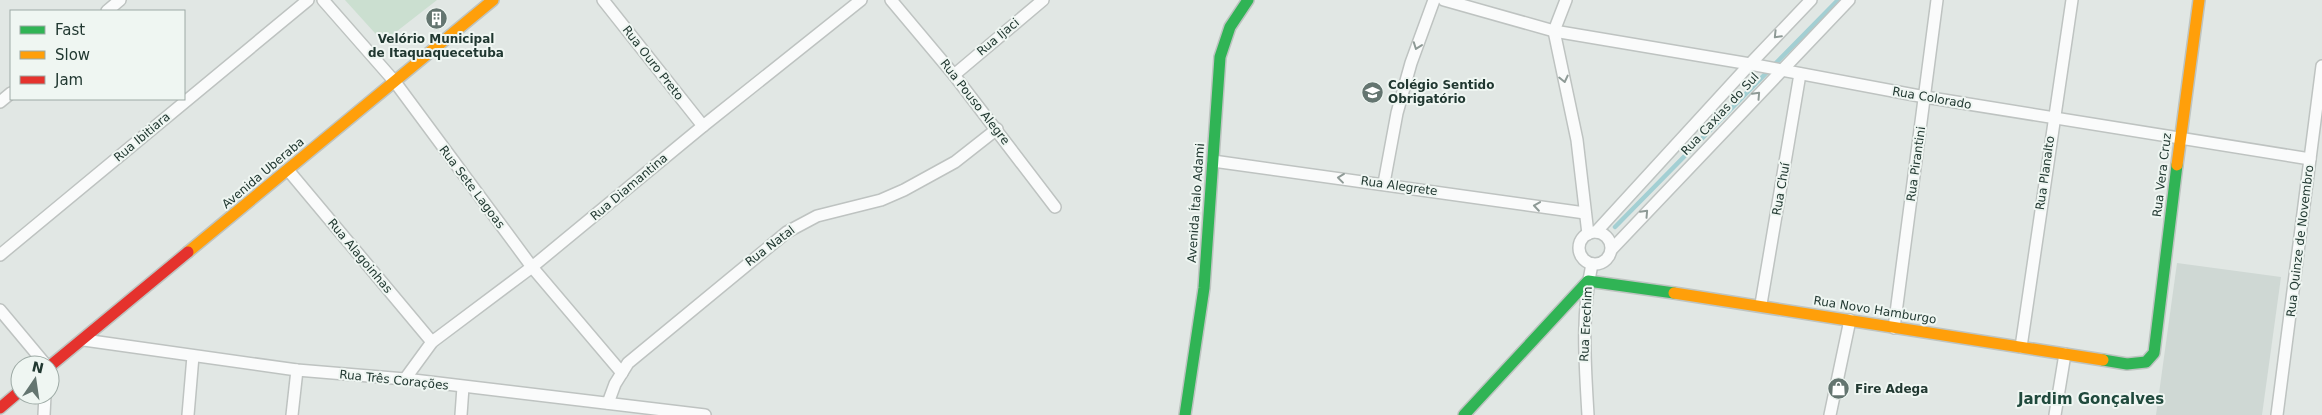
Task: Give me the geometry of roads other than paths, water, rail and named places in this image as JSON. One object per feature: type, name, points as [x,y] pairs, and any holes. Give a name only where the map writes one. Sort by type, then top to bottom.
[{"type":"street","points":[[108,10],[120,0]]},
{"type":"street","name":"Rua Ibitiara","points":[[0,255],[308,0]]},
{"type":"street","name":"Rua Sete Lagoas","points":[[323,0],[395,82],[532,267],[622,373]]},
{"type":"street","name":"Avenida Uberaba","points":[[60,358],[493,0]]},
{"type":"street","name":"Rua Ouro Preto","points":[[603,0],[703,126]]},
{"type":"street","name":"Rua Diamantina","points":[[405,380],[432,342],[532,267],[703,126],[861,0]]},
{"type":"street","name":"Rua Pouso Alegre","points":[[891,0],[954,74],[1055,207]]},
{"type":"street","name":"Rua Ijaci","points":[[954,74],[1042,0]]},
{"type":"street","name":"Avenida Ítalo Adami","points":[[1185,415],[1204,288],[1216,96],[1222,43],[1233,19],[1248,0]]},
{"type":"street","points":[[1384,183],[1398,113],[1411,63],[1434,0]]},
{"type":"street","name":"Rua Colorado","points":[[1444,0],[1554,31],[1751,64],[1925,97],[2310,159]]},
{"type":"street","points":[[1566,0],[1554,31],[1577,140],[1585,213],[1592,233]]},
{"type":"street","name":"Rua Caxias do Sul","points":[[1592,233],[1811,0]]},
{"type":"street","name":"Rua Caxias do Sul","points":[[1612,249],[1778,69],[1849,0]]},
{"type":"street","name":"Rua Pirantini","points":[[1894,328],[1937,0]]},
{"type":"street","name":"Rua Planalto","points":[[2021,347],[2053,118],[2072,0]]},
{"type":"street","name":"Rua Vera Cruz","points":[[2154,353],[2199,0]]},
{"type":"street","name":"Rua Quinze de Novembro","points":[[2277,415],[2322,66]]},
{"type":"street","name":"Rua Chuí","points":[[1761,304],[1800,74]]},
{"type":"street","points":[[0,102],[10,93]]},
{"type":"street","name":"Rua Natal","points":[[608,403],[628,362],[787,232],[817,216],[881,200],[904,190],[955,162],[997,129]]},
{"type":"street","name":"Rua Alegrete","points":[[1213,161],[1384,183],[1585,213]]},
{"type":"street","name":"Rua Alagoinhas","points":[[288,170],[432,342]]},
{"type":"street","points":[[1592,233],[1604,234],[1610,240],[1612,249],[1610,257],[1603,263],[1592,264],[1581,256],[1579,248],[1581,240],[1592,233]]},
{"type":"street","name":"Rua Erechim","points":[[1588,415],[1584,343],[1588,280],[1592,264]]},
{"type":"street","points":[[1464,415],[1588,280]]},
{"type":"street","name":"Rua Novo Hamburgo","points":[[1588,280],[1761,304],[1894,328],[2127,364],[2146,362],[2154,353]]},
{"type":"street","points":[[0,310],[38,355]]},
{"type":"street","points":[[1830,415],[1850,320]]},
{"type":"street","name":"Rua Três Corações","points":[[84,340],[297,370],[608,403],[633,411],[705,415]]},
{"type":"street","points":[[2055,415],[2065,354]]},
{"type":"street","points":[[188,415],[193,356]]},
{"type":"street","points":[[292,415],[297,370]]},
{"type":"street","points":[[460,415],[463,387]]},
{"type":"street","points":[[0,408],[10,400]]},
{"type":"waterway","points":[[1615,227],[1838,0]]},
{"type":"place","name":"Velório Municipal de Itaquaquecetuba","points":[[436,18]]},
{"type":"place","name":"Colégio Sentido Obrigatório","points":[[1372,92]]},
{"type":"place","name":"Fire Adega","points":[[1839,389]]},
{"type":"district","name":"Jardim Gonçalves","points":[[2091,399]]}]
